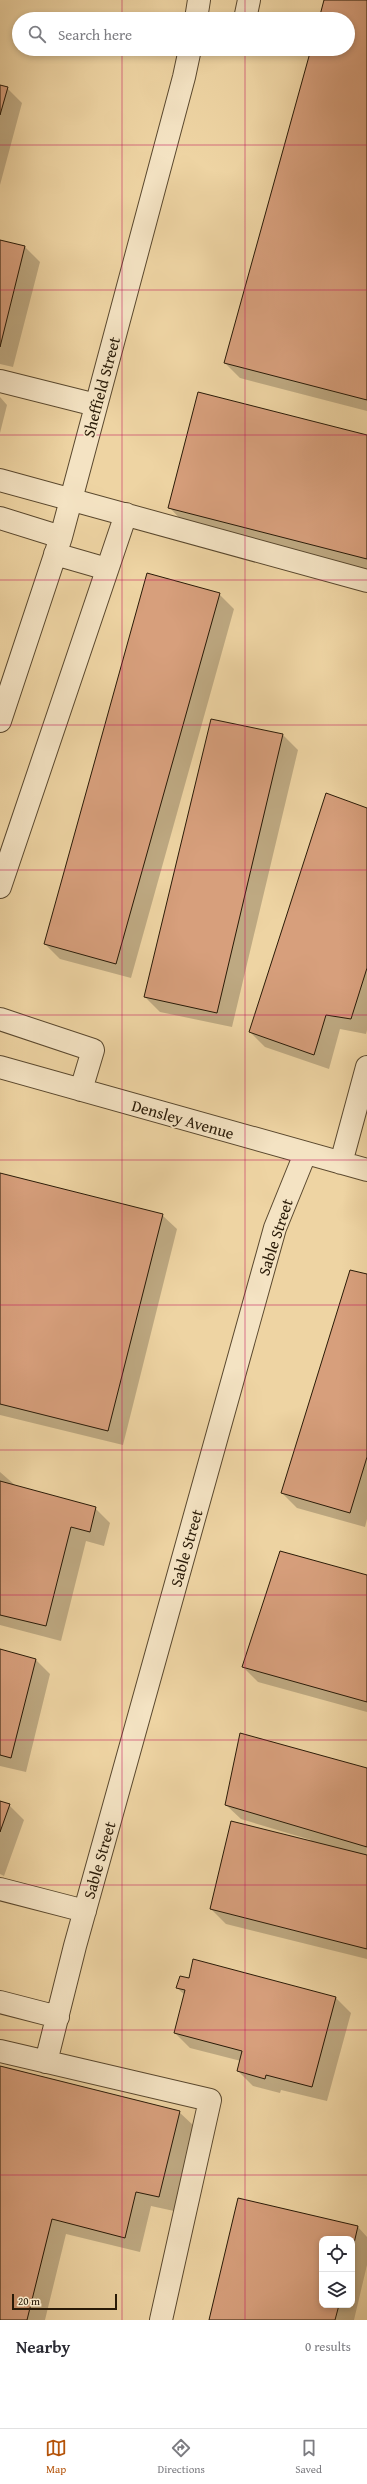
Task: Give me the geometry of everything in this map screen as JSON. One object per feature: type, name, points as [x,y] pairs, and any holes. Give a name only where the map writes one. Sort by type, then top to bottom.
[{"type":"street","points":[[197,12],[199,0]]},
{"type":"street","points":[[246,12],[249,0]]},
{"type":"street","name":"Sheffield Street","points":[[0,721],[3,700],[58,545],[188,56]]},
{"type":"street","points":[[0,380],[96,405]]},
{"type":"street","points":[[0,480],[367,581]]},
{"type":"street","points":[[0,887],[126,514]]},
{"type":"street","points":[[0,518],[107,569]]},
{"type":"street","points":[[0,1018],[93,1050],[81,1090]]},
{"type":"street","name":"Densley Avenue","points":[[0,1067],[305,1154],[367,1170]]},
{"type":"street","points":[[341,1163],[360,1120],[367,1067]]},
{"type":"street","name":"Sable Street","points":[[46,2062],[75,1946],[275,1228],[305,1154]]},
{"type":"street","points":[[0,1889],[85,1910]]},
{"type":"street","points":[[0,2002],[58,2017]]},
{"type":"street","points":[[0,2051],[210,2100],[161,2320]]},
{"type":"building","points":[[324,0],[367,0],[367,400],[224,363],[309,56],[355,56],[355,12],[321,12]]},
{"type":"building","points":[[0,85],[8,87],[0,115]]},
{"type":"building","points":[[0,240],[25,246],[0,347]]},
{"type":"building","points":[[198,392],[367,435],[367,559],[168,508]]},
{"type":"building","points":[[147,573],[220,593],[116,964],[44,944]]},
{"type":"building","points":[[211,719],[283,734],[217,1013],[144,997]]},
{"type":"building","points":[[326,793],[367,808],[367,968],[351,1019],[326,1015],[314,1055],[249,1032]]},
{"type":"building","points":[[0,1173],[163,1214],[108,1431],[0,1404]]},
{"type":"building","points":[[350,1270],[367,1274],[367,1457],[350,1513],[281,1493]]},
{"type":"building","points":[[0,1481],[96,1507],[90,1532],[71,1527],[46,1626],[0,1615]]},
{"type":"building","points":[[280,1551],[367,1575],[367,1702],[242,1667]]},
{"type":"building","points":[[0,1649],[36,1659],[11,1758],[0,1755]]},
{"type":"building","points":[[240,1733],[367,1768],[367,1847],[225,1805]]},
{"type":"building","points":[[0,1801],[10,1804],[0,1832]]},
{"type":"building","points":[[231,1821],[367,1855],[367,1949],[210,1909]]},
{"type":"building","points":[[193,1959],[336,1997],[312,2087],[266,2075],[265,2079],[237,2071],[242,2051],[174,2033],[185,1990],[176,1988],[180,1976],[189,1978]]},
{"type":"building","points":[[0,2066],[180,2111],[159,2197],[136,2192],[125,2238],[52,2219],[27,2320],[0,2320]]},
{"type":"building","points":[[238,2198],[358,2226],[355,2239],[355,2236],[319,2236],[319,2308],[338,2308],[335,2320],[209,2320]]}]
